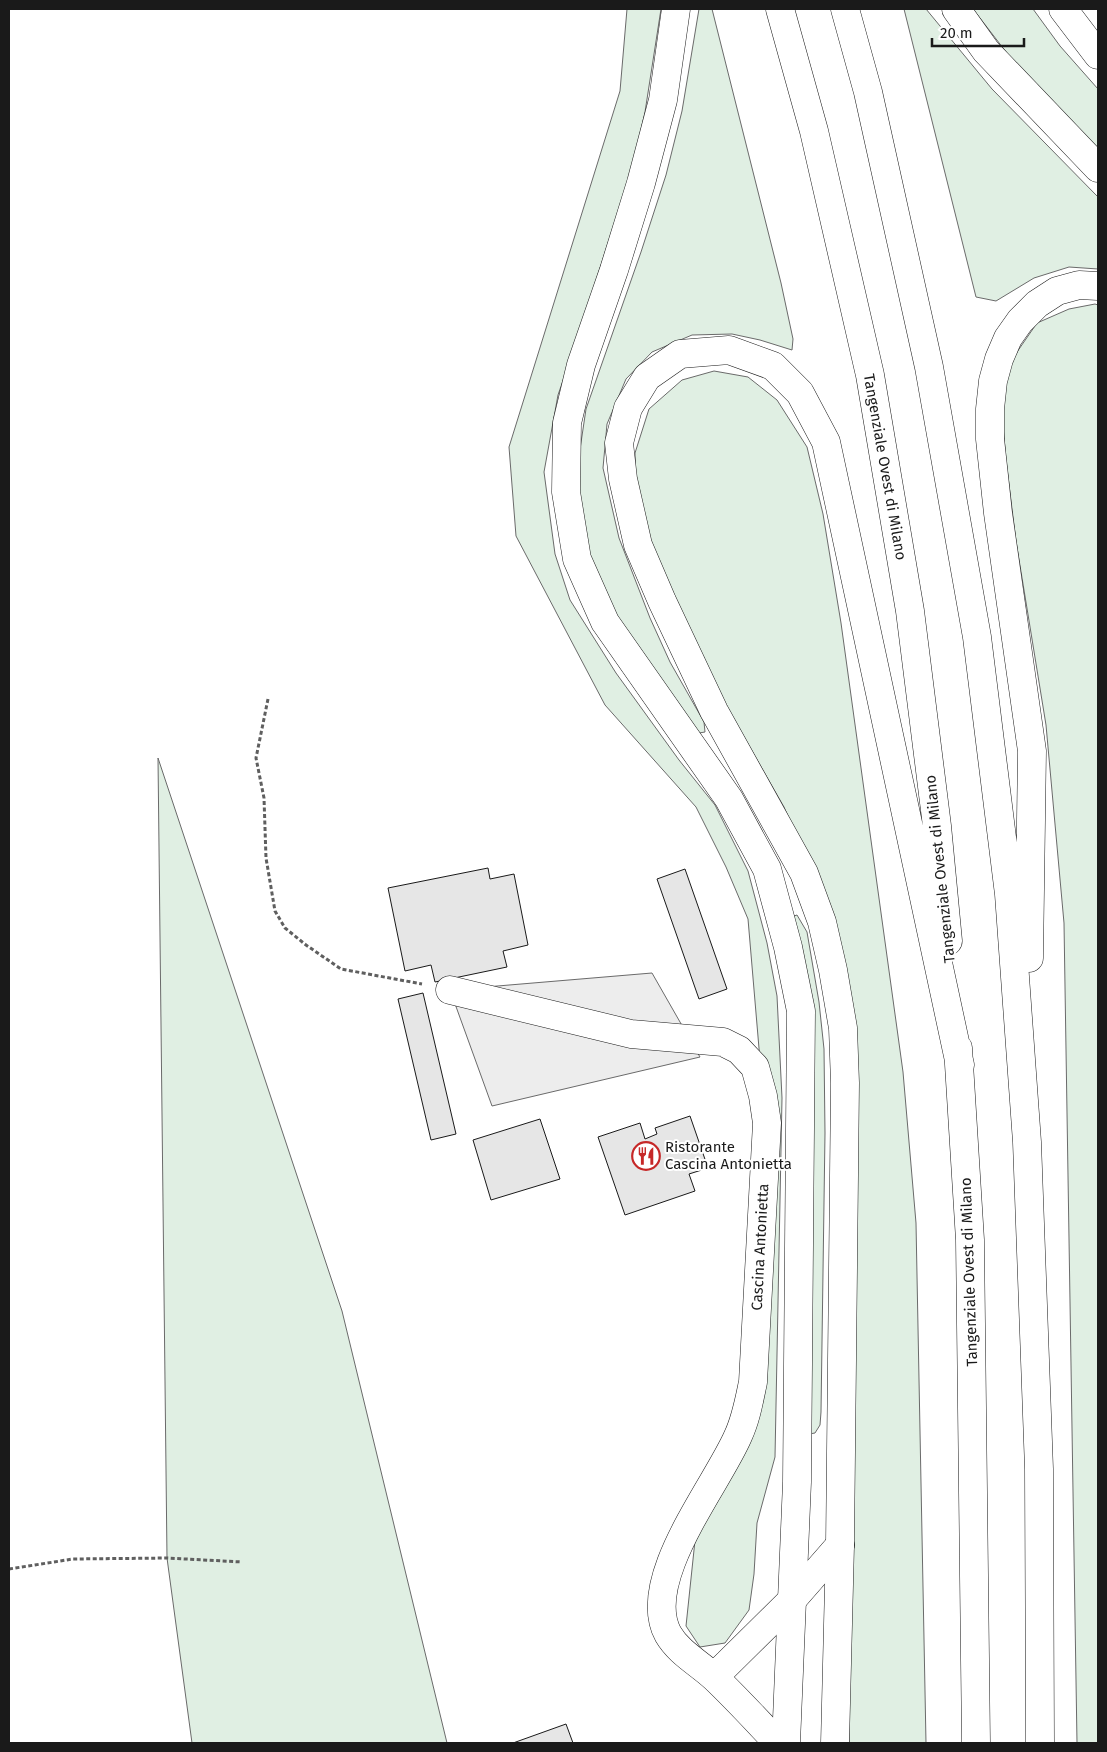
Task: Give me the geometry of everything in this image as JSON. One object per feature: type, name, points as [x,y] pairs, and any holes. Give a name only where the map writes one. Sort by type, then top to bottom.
[{"type":"main road","points":[[676,9],[663,100],[642,184],[581,365],[567,423],[566,492],[577,559],[605,622],[729,799],[767,869],[790,956],[801,1011],[797,1482],[786,1743]]},
{"type":"main road","name":"Tangenziale Ovest di Milano","points":[[780,9],[814,131],[873,394],[910,611],[937,826],[960,1065],[970,1240],[976,1743]]},
{"type":"main road","points":[[845,9],[868,92],[928,367],[977,637],[1008,894],[1027,1142],[1039,1469],[1040,1743]]},
{"type":"main road","points":[[956,9],[986,51],[1098,168]]},
{"type":"main road","points":[[1063,9],[1098,55]]},
{"type":"main road","points":[[1027,1142],[1032,751],[998,513],[990,439],[990,409],[993,380],[999,359],[1008,338],[1020,321],[1037,304],[1057,291],[1079,286],[1098,286]]},
{"type":"main road","points":[[835,1743],[840,1545],[845,1083],[843,1028],[822,922],[804,873],[714,711],[638,545],[623,479],[619,443],[628,408],[647,377],[680,354],[729,350],[773,366],[800,392],[826,442],[960,1065]]},
{"type":"main road","name":"Cascina Antonietta","points":[[450,990],[631,1034],[723,1042],[739,1050],[755,1067],[763,1096],[766,1123],[753,1382],[746,1415],[737,1438],[683,1537],[669,1569],[664,1589],[662,1612],[667,1632],[677,1647],[714,1677],[778,1743]]},
{"type":"main road","points":[[714,1677],[792,1600],[840,1545]]},
{"type":"path","points":[[268,700],[256,758],[264,798],[266,858],[275,911],[285,928],[341,969],[450,990]]},
{"type":"path","points":[[9,1569],[73,1559],[167,1558],[242,1562]]},
{"type":"green space","points":[[627,9],[661,9],[645,112],[633,165],[558,395],[544,472],[555,554],[570,600],[616,673],[679,760],[715,805],[748,871],[767,943],[777,996],[782,1098],[775,1457],[757,1523],[754,1574],[749,1610],[725,1643],[700,1647],[686,1626],[696,1531],[749,1438],[760,1060],[748,919],[726,867],[696,807],[605,705],[516,536],[509,447],[620,91]]},
{"type":"green space","points":[[699,9],[712,9],[781,283],[793,339],[792,350],[732,334],[692,335],[652,352],[626,379],[607,424],[603,468],[619,538],[650,618],[670,662],[704,722],[705,732],[699,733],[625,636],[587,556],[578,507],[579,456],[586,409],[666,175],[682,111]]},
{"type":"green space","points":[[904,9],[926,9],[992,89],[1098,197],[1098,269],[1069,267],[1034,278],[996,301],[976,297]]},
{"type":"green space","points":[[973,9],[1033,9],[1060,46],[1098,89],[1098,150],[1013,61]]},
{"type":"green space","points":[[1098,305],[1098,1743],[1077,1743],[1064,923],[1046,725],[1016,541],[1002,415],[1006,373],[1017,352],[1037,323],[1069,309]]},
{"type":"green space","points":[[714,371],[748,377],[777,400],[807,447],[823,514],[841,623],[903,1072],[916,1223],[926,1743],[849,1743],[855,1102],[818,886],[784,807],[728,709],[654,558],[636,489],[635,453],[649,409],[682,380]]},
{"type":"green space","points":[[158,758],[342,1311],[447,1743],[192,1743],[167,1558]]},
{"type":"green space","points":[[797,915],[807,932],[819,1002],[824,1049],[825,1133],[821,1412],[820,1425],[815,1433],[809,1434],[794,916]]},
{"type":"shaded area","points":[[652,973],[700,1057],[492,1106],[450,990]]},
{"type":"building","points":[[488,868],[490,879],[514,874],[528,945],[503,951],[507,967],[435,982],[431,965],[405,971],[388,888]]},
{"type":"building","points":[[685,869],[727,989],[699,999],[657,879]]},
{"type":"building","points":[[423,993],[456,1134],[431,1140],[398,999]]},
{"type":"building","points":[[690,1116],[708,1168],[689,1174],[695,1191],[625,1215],[598,1137],[640,1123],[645,1139],[657,1134],[655,1128]]},
{"type":"building","points":[[540,1119],[560,1179],[491,1200],[473,1140]]},
{"type":"building","points":[[566,1724],[573,1743],[513,1743]]},
{"type":"place","name":"Ristorante Cascina Antonietta","points":[[646,1156]]}]
